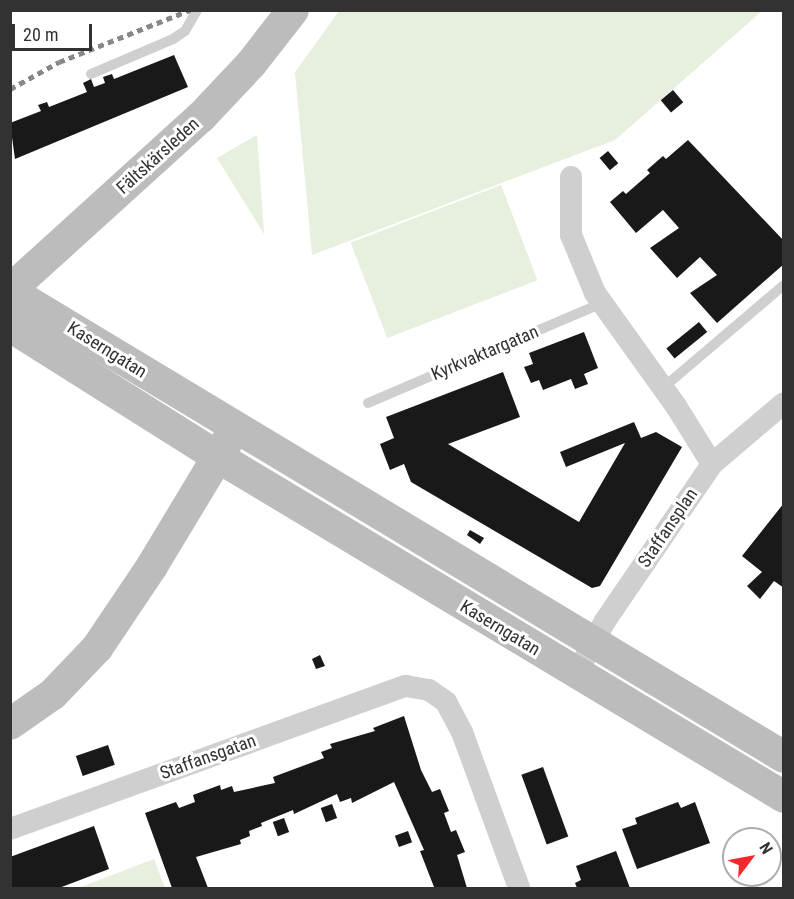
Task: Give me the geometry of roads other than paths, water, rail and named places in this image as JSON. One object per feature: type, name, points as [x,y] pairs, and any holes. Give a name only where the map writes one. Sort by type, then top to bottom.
[{"type":"street","name":"Fältskärsleden","points":[[10,290],[201,117],[251,64],[293,10]]},
{"type":"street","points":[[571,177],[571,235],[603,303],[664,387],[712,464]]},
{"type":"street","name":"Kaserngatan","points":[[10,290],[592,645],[783,757]]},
{"type":"street","name":"Kaserngatan","points":[[15,328],[218,457],[783,797]]},
{"type":"street","name":"Staffansplan","points":[[576,674],[592,645],[712,464],[783,403]]},
{"type":"street","points":[[10,724],[53,694],[97,648],[235,428]]},
{"type":"street","name":"Staffansgatan","points":[[10,829],[406,686],[429,690],[446,702],[462,732],[519,888]]},
{"type":"lane","points":[[91,74],[173,39],[185,31],[197,10]]},
{"type":"lane","points":[[664,387],[783,285]]},
{"type":"lane","name":"Kyrkvaktargatan","points":[[368,403],[603,303]]},
{"type":"railway","points":[[10,89],[59,62],[190,10]]}]
